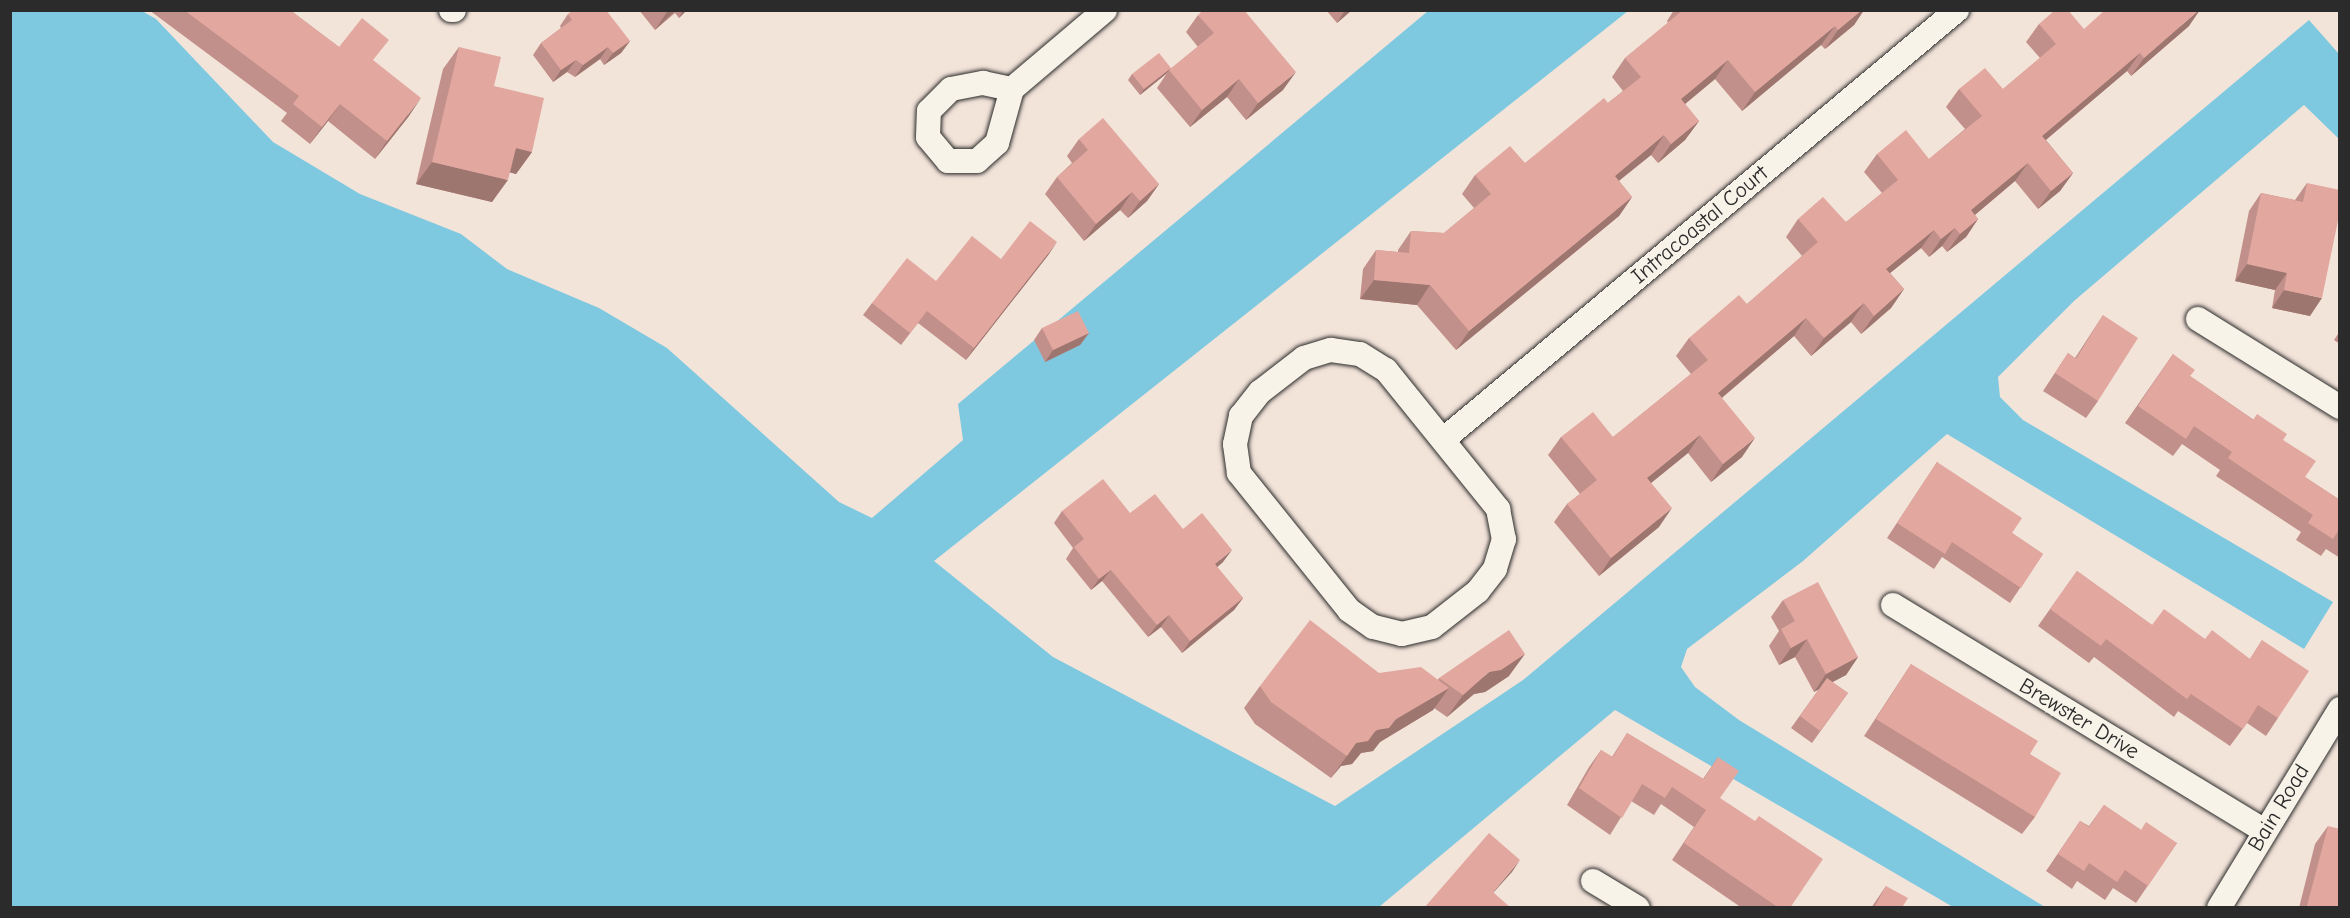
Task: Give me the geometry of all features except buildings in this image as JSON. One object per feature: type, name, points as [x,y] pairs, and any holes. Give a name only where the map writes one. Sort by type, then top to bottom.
[{"type":"street","points":[[1012,88],[1105,10]]},
{"type":"street","name":"Intracoastal Court","points":[[1444,439],[1957,10]]},
{"type":"street","points":[[2198,319],[2340,407]]},
{"type":"street","points":[[1331,350],[1360,354],[1386,370],[1444,439],[1498,509],[1504,539],[1495,569],[1478,591],[1432,627],[1402,634],[1373,627],[1349,610],[1254,496],[1239,473],[1235,444],[1241,416],[1260,392],[1304,358],[1331,350]]},
{"type":"street","name":"Brewster Drive","points":[[1893,605],[2265,831]]},
{"type":"street","name":"Bain Road","points":[[2219,908],[2340,710]]},
{"type":"street","points":[[1593,881],[1638,908]]},
{"type":"water","points":[[10,11],[142,11],[156,19],[273,142],[360,194],[461,234],[507,269],[599,308],[667,348],[839,502],[872,518],[963,440],[958,404],[1428,11],[1628,11],[934,561],[1053,657],[1335,806],[1523,680],[2309,20],[2339,54],[2339,139],[2304,105],[2074,301],[1998,377],[2000,397],[2023,420],[2333,602],[2304,649],[1947,434],[1803,561],[1687,649],[1681,667],[1695,687],[1739,720],[2045,907],[1953,907],[1615,710],[1379,907],[11,907]]}]
